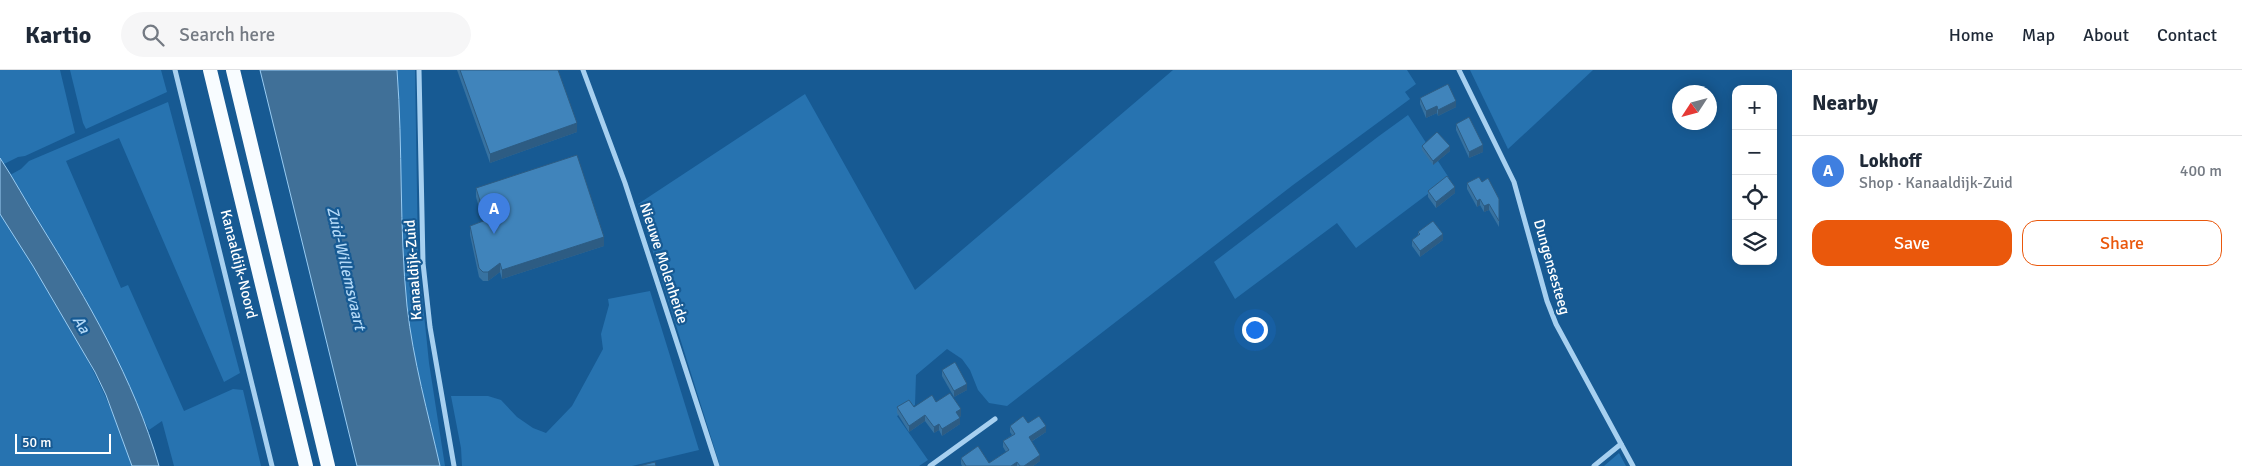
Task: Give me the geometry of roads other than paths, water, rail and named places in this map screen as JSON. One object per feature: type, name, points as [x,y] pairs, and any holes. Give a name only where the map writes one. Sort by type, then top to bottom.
[{"type":"highway","name":"Kanaaldijk-Noord","points":[[210,70],[306,466]]},
{"type":"highway","points":[[233,70],[328,466]]},
{"type":"street","name":"Kanaaldijk-Noord","points":[[175,70],[272,466]]},
{"type":"street","name":"Kanaaldijk-Zuid","points":[[419,70],[423,262],[435,364],[454,466]]},
{"type":"street","name":"Nieuwe Molenheide","points":[[583,70],[624,183],[717,466]]},
{"type":"street","name":"Dungensesteeg","points":[[1459,70],[1514,182],[1547,301],[1556,324],[1633,466]]},
{"type":"street","points":[[930,466],[996,419]]},
{"type":"street","points":[[1594,466],[1621,444]]},
{"type":"water","name":"Zuid-Willemsvaart","points":[[260,70],[397,70],[407,306],[417,366],[440,466],[357,466]]},
{"type":"water","name":"Aa","points":[[0,158],[75,282],[108,341],[136,402],[159,466],[132,466],[106,395],[95,372],[0,214]]},
{"type":"place","name":"Lokhoff","points":[[494,234]]}]
